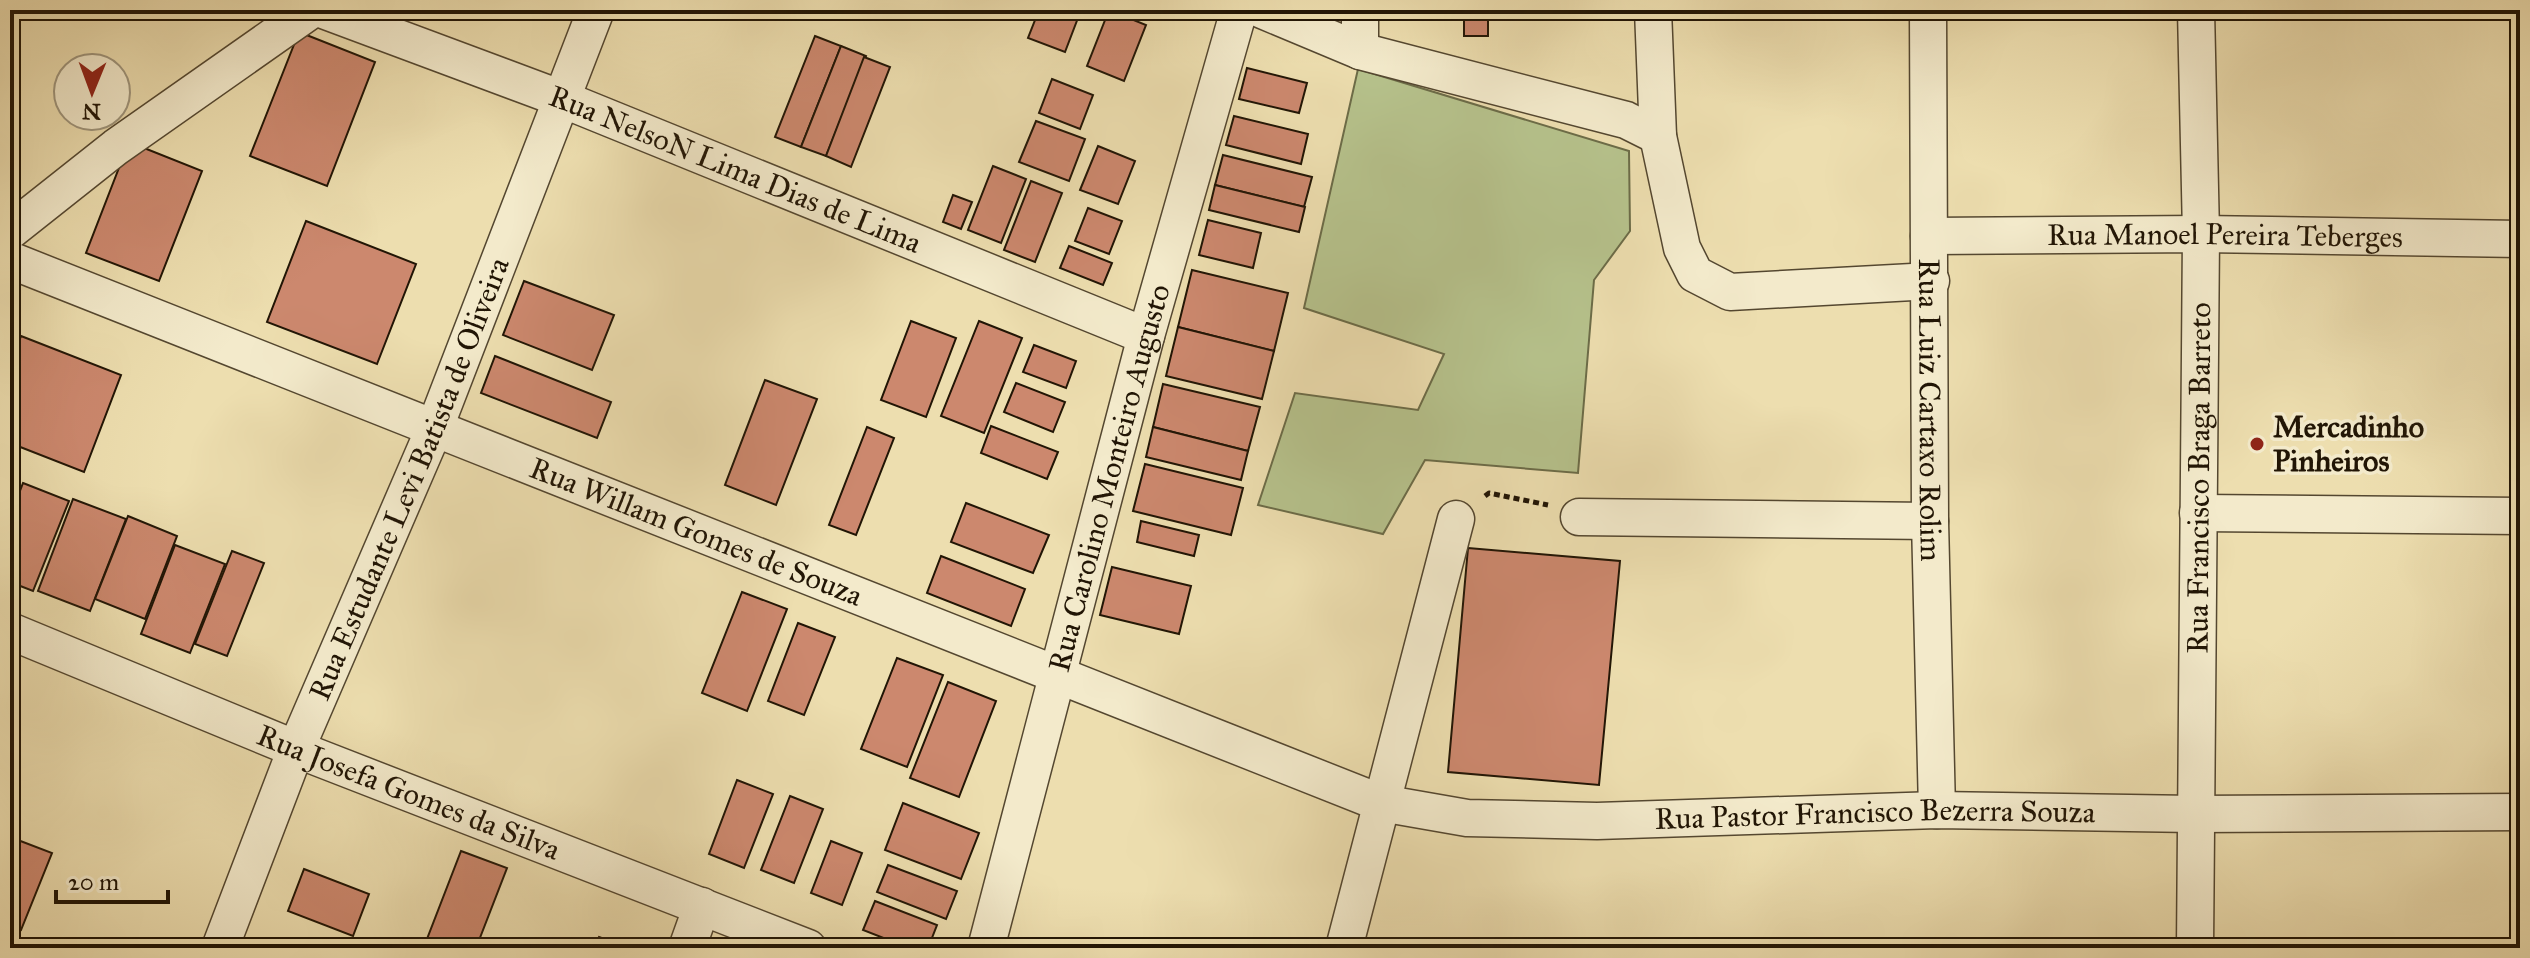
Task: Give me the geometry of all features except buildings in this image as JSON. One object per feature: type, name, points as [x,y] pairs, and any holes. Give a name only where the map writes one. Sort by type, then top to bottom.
[{"type":"street","points":[[10,231],[116,147],[311,10]]},
{"type":"street","name":"Rua NelsoN Lima Dias de Lima","points":[[323,10],[562,99],[1146,336]]},
{"type":"street","name":"Rua Estudante Levi Batista de Oliveira","points":[[220,948],[296,749],[435,427],[596,10]]},
{"type":"street","name":"Rua Carolino Monteiro Augusto","points":[[986,948],[1146,336],[1239,10]]},
{"type":"street","points":[[1262,10],[1360,51],[1626,120],[1658,136]]},
{"type":"street","points":[[1360,10],[1360,51]]},
{"type":"street","points":[[1653,10],[1658,136],[1682,248],[1695,274],[1730,292],[1931,281]]},
{"type":"street","name":"Rua Luiz Cartaxo Rolim","points":[[1928,10],[1930,521],[1937,810]]},
{"type":"street","name":"Rua Francisco Braga Barreto","points":[[2195,948],[2201,234],[2196,10]]},
{"type":"street","name":"Rua Manoel Pereira Teberges","points":[[1929,236],[2201,234],[2520,239]]},
{"type":"street","name":"Rua Willam Gomes de Souza","points":[[10,260],[1381,803]]},
{"type":"street","points":[[2198,513],[2520,516]]},
{"type":"street","points":[[1579,517],[1930,521]]},
{"type":"street","points":[[1344,948],[1456,519]]},
{"type":"street","name":"Rua Josefa Gomes da Silva","points":[[10,631],[296,749],[808,948]]},
{"type":"street","name":"Rua Pastor Francisco Bezerra Souza","points":[[1381,803],[1467,818],[1597,821],[1937,810],[2194,814],[2520,812]]},
{"type":"street","points":[[687,948],[702,906]]},
{"type":"path","points":[[1456,519],[1489,493],[1535,500],[1579,517]]},
{"type":"green space","points":[[1358,69],[1629,151],[1630,231],[1594,280],[1578,473],[1425,460],[1383,534],[1258,505],[1295,393],[1418,410],[1444,354],[1304,308]]},
{"type":"place","name":"Mercadinho Pinheiros","points":[[2257,444]]}]
